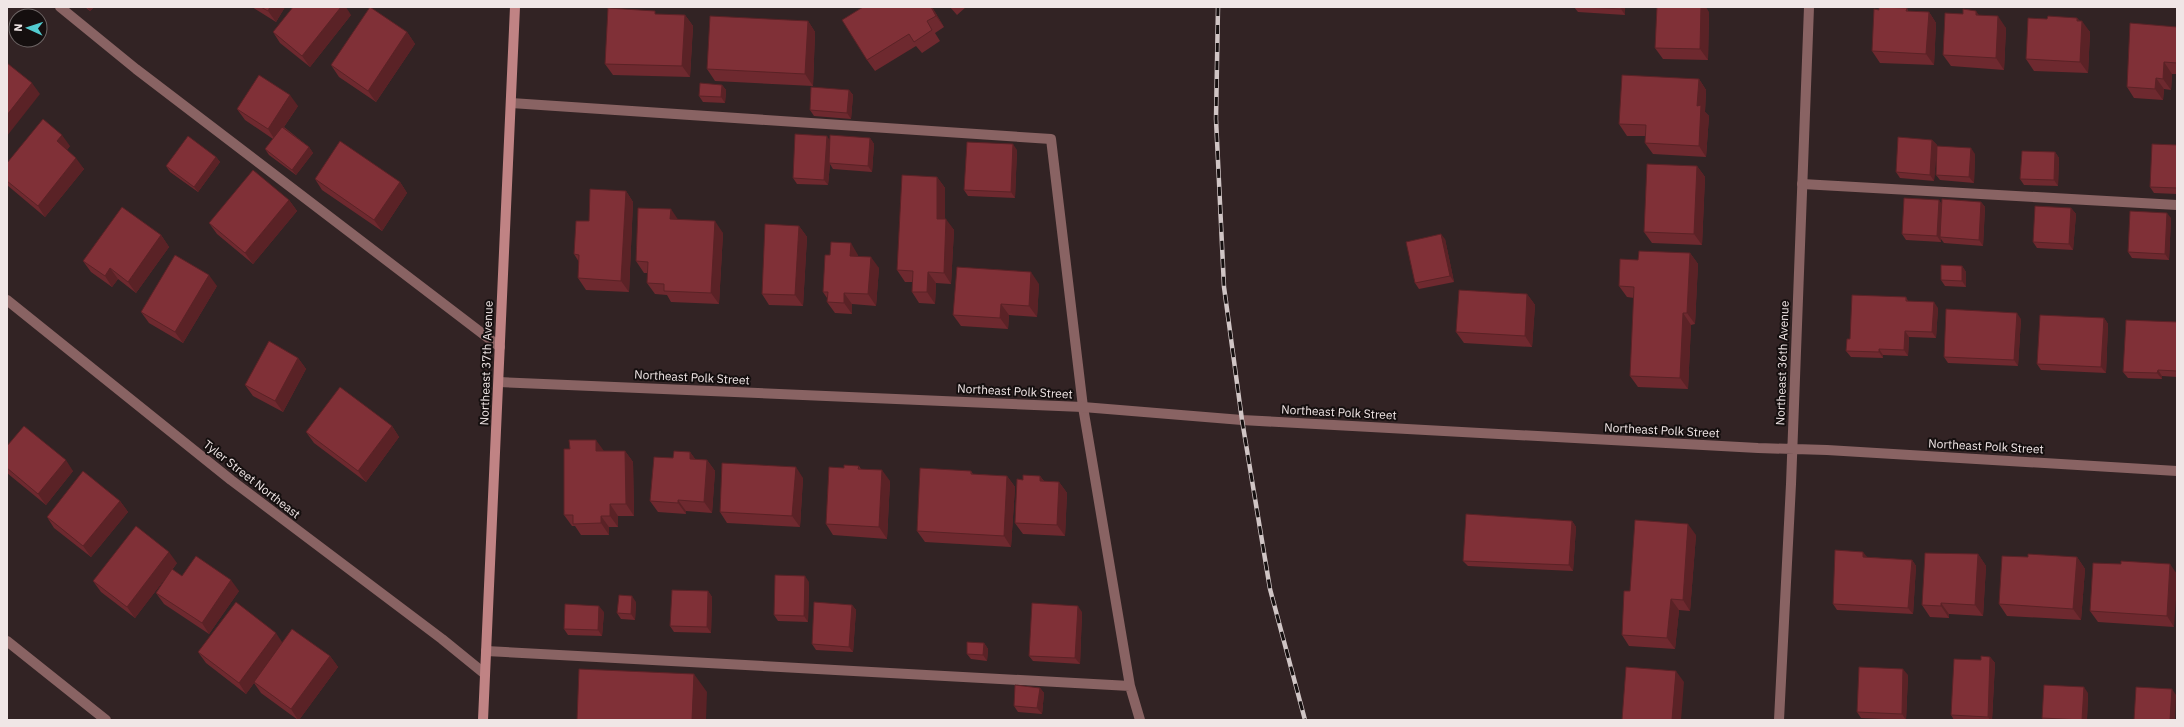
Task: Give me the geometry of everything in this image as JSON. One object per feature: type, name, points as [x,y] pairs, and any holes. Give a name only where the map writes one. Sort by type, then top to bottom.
[{"type":"street","points":[[60,7],[143,74],[500,347]]},
{"type":"street","name":"Northeast 37th Avenue","points":[[483,720],[515,7]]},
{"type":"street","name":"Northeast 36th Avenue","points":[[1779,720],[1792,449],[1809,7]]},
{"type":"street","points":[[511,103],[1051,139],[1083,407],[1130,686],[1140,720]]},
{"type":"street","points":[[1802,184],[2177,205]]},
{"type":"street","name":"Tyler Street Northeast","points":[[7,300],[231,480],[442,639],[485,674]]},
{"type":"street","name":"Northeast Polk Street","points":[[499,382],[1083,407],[1242,420],[2177,471]]},
{"type":"street","points":[[7,641],[106,720]]},
{"type":"street","points":[[486,651],[1130,686]]},
{"type":"building","points":[[261,7],[270,7],[268,11]]},
{"type":"building","points":[[293,7],[341,7],[302,56],[273,32]]},
{"type":"building","points":[[370,7],[407,32],[368,91],[331,65]]},
{"type":"building","points":[[863,7],[931,7],[936,16],[927,21],[932,30],[914,42],[909,34],[867,60],[842,20]]},
{"type":"building","points":[[1584,7],[1621,7],[1621,9]]},
{"type":"building","points":[[1657,7],[1701,7],[1700,49],[1655,48]]},
{"type":"building","points":[[1879,7],[1907,8],[1906,11],[1929,12],[1926,54],[1872,51],[1874,9],[1879,10]]},
{"type":"building","points":[[608,8],[655,11],[655,14],[685,15],[682,66],[605,64]]},
{"type":"building","points":[[1963,9],[1976,11],[1976,15],[1998,16],[1996,58],[1943,55],[1945,13],[1963,14]]},
{"type":"building","points":[[710,16],[808,21],[805,74],[707,69]]},
{"type":"building","points":[[2048,16],[2077,18],[2077,21],[2082,21],[2080,62],[2026,59],[2028,18],[2047,19]]},
{"type":"building","points":[[2130,23],[2177,27],[2177,63],[2164,62],[2163,79],[2156,78],[2155,89],[2127,87]]},
{"type":"building","points":[[7,63],[32,83],[7,115]]},
{"type":"building","points":[[259,75],[290,95],[268,129],[237,109]]},
{"type":"building","points":[[1622,75],[1699,79],[1697,106],[1701,105],[1699,146],[1645,143],[1646,125],[1619,124]]},
{"type":"building","points":[[700,83],[722,85],[721,97],[699,96]]},
{"type":"building","points":[[811,87],[849,90],[847,113],[810,110]]},
{"type":"building","points":[[43,119],[62,135],[57,141],[76,158],[38,206],[7,181],[7,163]]},
{"type":"building","points":[[282,127],[309,147],[292,170],[265,149]]},
{"type":"building","points":[[795,134],[827,136],[824,180],[793,178]]},
{"type":"building","points":[[830,135],[870,138],[868,166],[829,163]]},
{"type":"building","points":[[188,136],[216,157],[194,187],[166,166]]},
{"type":"building","points":[[1898,137],[1932,140],[1930,175],[1896,172]]},
{"type":"building","points":[[340,141],[400,182],[374,220],[315,179]]},
{"type":"building","points":[[967,142],[1013,144],[1011,192],[964,190]]},
{"type":"building","points":[[2152,144],[2177,145],[2177,188],[2150,187]]},
{"type":"building","points":[[1937,146],[1971,148],[1969,177],[1936,175]]},
{"type":"building","points":[[2022,151],[2055,152],[2054,180],[2020,179]]},
{"type":"building","points":[[1647,164],[1697,166],[1694,234],[1644,232]]},
{"type":"building","points":[[253,170],[289,200],[245,253],[209,223]]},
{"type":"building","points":[[902,175],[937,177],[937,219],[946,219],[944,273],[928,272],[927,292],[912,292],[913,271],[897,270]]},
{"type":"building","points":[[590,189],[626,191],[621,281],[578,278],[579,255],[574,254],[576,221],[589,221]]},
{"type":"building","points":[[1904,198],[1939,200],[1937,236],[1902,234]]},
{"type":"building","points":[[1942,199],[1981,202],[1979,240],[1940,237]]},
{"type":"building","points":[[2035,206],[2071,208],[2069,244],[2033,242]]},
{"type":"building","points":[[122,207],[161,235],[128,282],[110,268],[105,276],[83,261]]},
{"type":"building","points":[[638,208],[671,209],[670,219],[715,221],[711,293],[664,291],[664,284],[647,283],[648,262],[636,261]]},
{"type":"building","points":[[2130,211],[2167,213],[2165,254],[2128,252]]},
{"type":"building","points":[[765,224],[799,226],[795,295],[762,294]]},
{"type":"building","points":[[1441,234],[1450,276],[1415,283],[1406,242]]},
{"type":"building","points":[[831,242],[851,243],[850,256],[871,257],[868,294],[844,293],[844,303],[827,302],[828,292],[823,292],[825,255],[830,255]]},
{"type":"building","points":[[1639,251],[1690,253],[1687,313],[1683,313],[1680,378],[1630,376],[1634,287],[1619,286],[1620,259],[1638,260]]},
{"type":"building","points":[[175,255],[209,275],[175,332],[141,312]]},
{"type":"building","points":[[1941,265],[1962,266],[1962,281],[1941,280]]},
{"type":"building","points":[[957,267],[1031,272],[1029,306],[1001,304],[1000,318],[953,315]]},
{"type":"building","points":[[1459,290],[1527,294],[1525,336],[1456,332]]},
{"type":"building","points":[[1852,295],[1906,297],[1906,301],[1934,302],[1932,332],[1905,331],[1904,350],[1879,349],[1879,352],[1846,351],[1847,339],[1850,339]]},
{"type":"building","points":[[1946,309],[2017,313],[2014,360],[1944,357]]},
{"type":"building","points":[[2040,315],[2104,318],[2101,367],[2037,364]]},
{"type":"building","points":[[2126,320],[2177,322],[2177,371],[2158,370],[2157,373],[2123,372]]},
{"type":"building","points":[[269,341],[298,358],[275,401],[245,385]]},
{"type":"building","points":[[340,387],[392,426],[358,471],[306,432]]},
{"type":"building","points":[[24,426],[66,460],[38,494],[7,468],[7,446]]},
{"type":"building","points":[[569,440],[596,440],[596,451],[625,451],[626,504],[610,504],[610,516],[601,516],[601,523],[573,524],[573,515],[564,515],[564,449],[570,449]]},
{"type":"building","points":[[674,451],[690,452],[690,459],[707,460],[704,502],[678,500],[678,503],[650,501],[654,457],[673,458]]},
{"type":"building","points":[[722,463],[796,467],[792,516],[720,512]]},
{"type":"building","points":[[844,465],[859,466],[858,469],[882,470],[879,527],[826,524],[829,467],[844,468]]},
{"type":"building","points":[[920,468],[971,471],[971,474],[1007,476],[1004,536],[917,531]]},
{"type":"building","points":[[83,471],[120,501],[83,546],[47,517]]},
{"type":"building","points":[[1023,475],[1040,476],[1040,481],[1059,482],[1057,525],[1015,523],[1017,479],[1023,480]]},
{"type":"building","points":[[1466,514],[1572,521],[1569,565],[1463,561]]},
{"type":"building","points":[[1635,520],[1688,524],[1683,600],[1671,599],[1667,638],[1622,635],[1624,591],[1630,591]]},
{"type":"building","points":[[136,526],[169,552],[127,607],[93,581]]},
{"type":"building","points":[[1835,550],[1863,552],[1863,557],[1912,560],[1908,608],[1833,604]]},
{"type":"building","points":[[1925,553],[1978,554],[1975,605],[1941,603],[1941,606],[1922,605]]},
{"type":"building","points":[[2028,554],[2077,557],[2073,609],[1999,604],[2002,556],[2028,557]]},
{"type":"building","points":[[196,556],[231,580],[202,623],[156,593],[172,569],[182,576]]},
{"type":"building","points":[[2121,561],[2170,564],[2167,616],[2090,611],[2093,563],[2121,564]]},
{"type":"building","points":[[775,575],[805,576],[804,616],[774,615]]},
{"type":"building","points":[[672,590],[708,591],[707,627],[670,626]]},
{"type":"building","points":[[619,595],[632,596],[631,614],[617,613]]},
{"type":"building","points":[[236,602],[276,633],[239,683],[198,652]]},
{"type":"building","points":[[814,602],[852,605],[849,647],[812,644]]},
{"type":"building","points":[[1032,603],[1078,606],[1075,658],[1029,656]]},
{"type":"building","points":[[565,604],[599,606],[598,630],[564,629]]},
{"type":"building","points":[[292,629],[330,656],[291,709],[254,682]]},
{"type":"building","points":[[967,642],[984,643],[983,655],[967,654]]},
{"type":"building","points":[[1981,656],[1990,657],[1988,717],[1951,715],[1954,659],[1981,660]]},
{"type":"building","points":[[1626,667],[1676,671],[1672,720],[1622,720]]},
{"type":"building","points":[[1859,667],[1903,669],[1902,714],[1857,712]]},
{"type":"building","points":[[579,669],[694,674],[692,720],[577,720]]},
{"type":"building","points":[[1015,685],[1040,688],[1037,708],[1014,706]]},
{"type":"building","points":[[2044,685],[2084,687],[2082,720],[2042,718]]},
{"type":"building","points":[[2136,687],[2172,689],[2170,720],[2134,720]]},
{"type":"railway","points":[[1218,7],[1216,119],[1224,287],[1242,420],[1270,589],[1305,720]]}]
